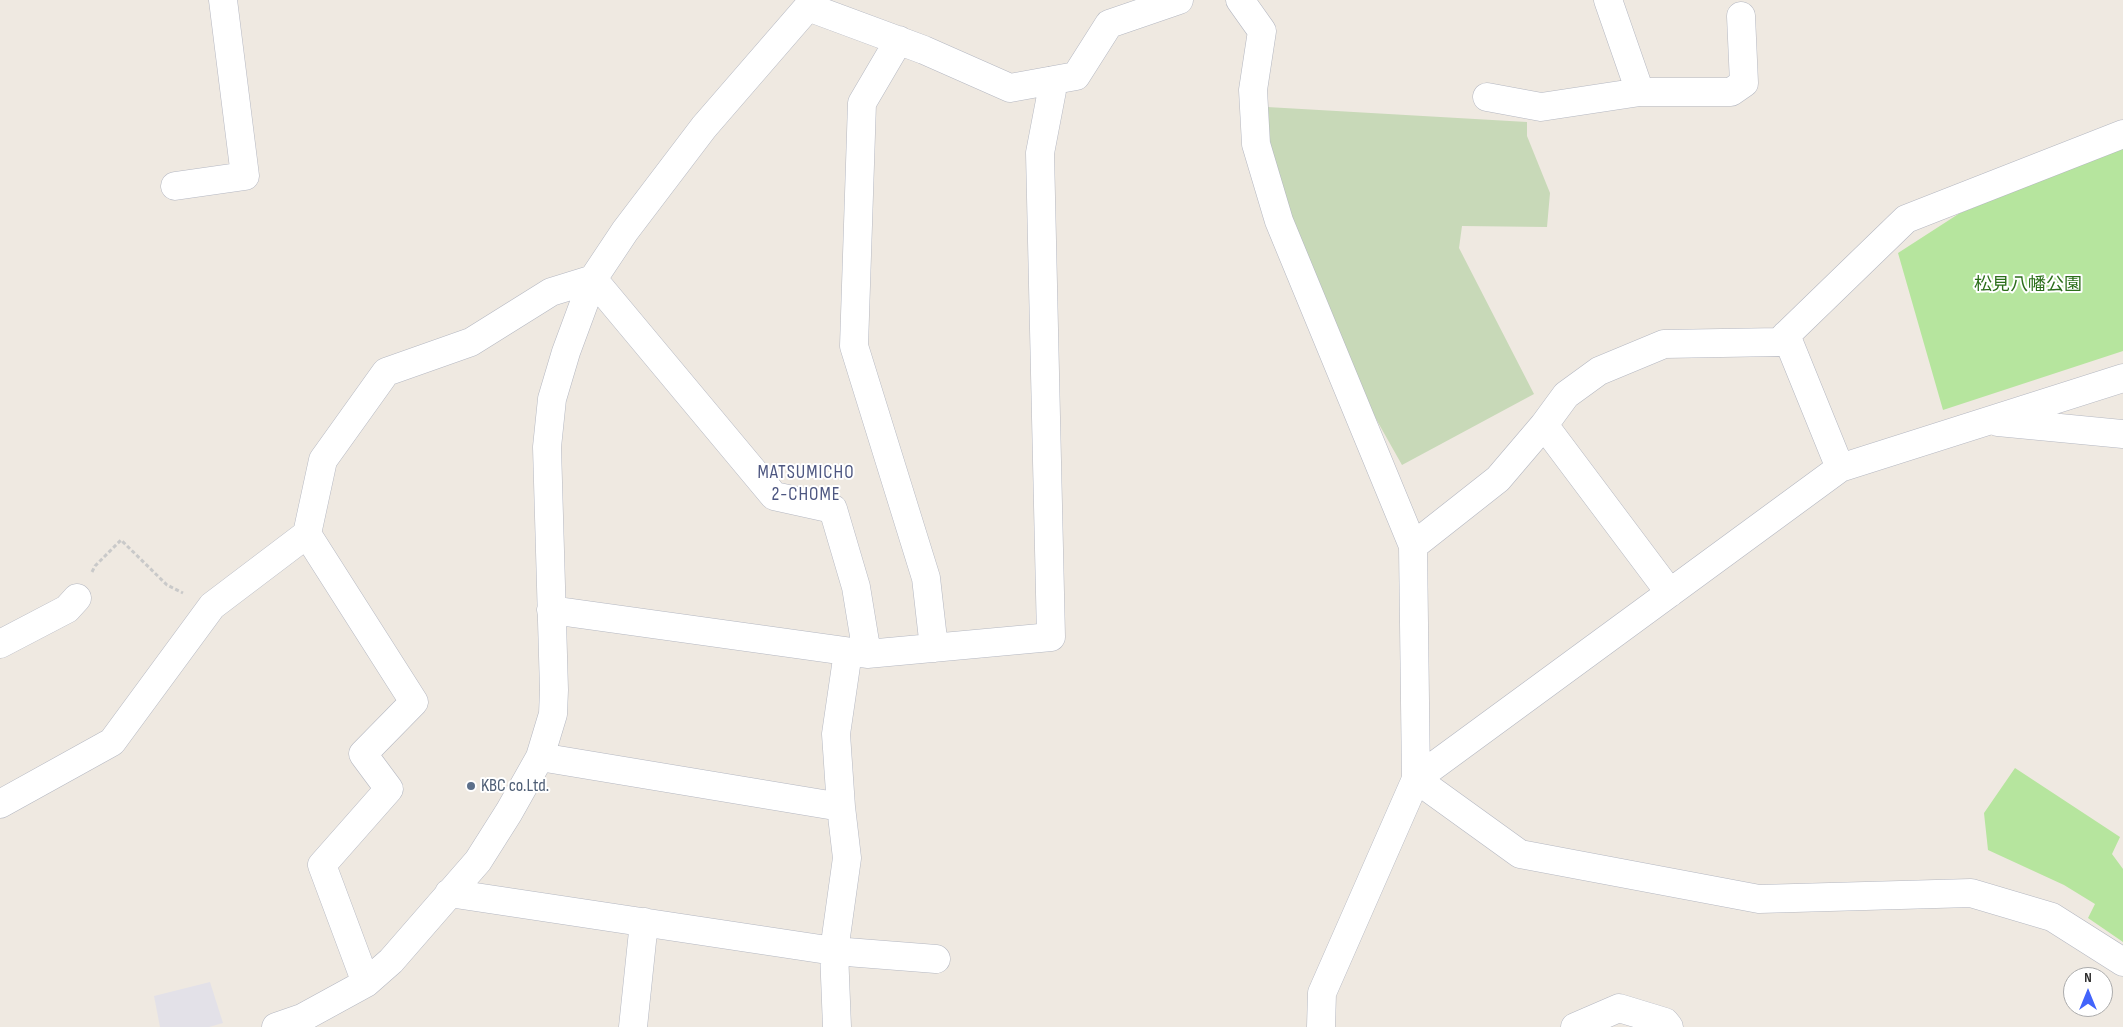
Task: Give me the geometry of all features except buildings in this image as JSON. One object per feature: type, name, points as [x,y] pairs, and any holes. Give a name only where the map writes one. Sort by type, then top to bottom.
[{"type":"street","points":[[175,186],[245,176],[223,0]]},
{"type":"street","points":[[276,1027],[302,1018],[366,984],[391,961],[478,861],[509,812],[540,757],[553,714],[554,690],[547,447],[552,398],[566,352],[594,279],[625,231],[704,127],[811,2],[1010,88],[1076,76],[1109,24],[1179,0]]},
{"type":"street","points":[[1240,0],[1262,31],[1253,90],[1256,144],[1279,222],[1413,546],[1416,779],[1322,993],[1318,1024]]},
{"type":"street","points":[[1608,0],[1640,92]]},
{"type":"street","points":[[1487,97],[1541,107],[1640,92],[1731,92],[1744,83],[1741,16]]},
{"type":"street","points":[[899,40],[862,103],[854,346],[926,578],[934,648]]},
{"type":"street","points":[[551,610],[857,653],[1051,637],[1040,153],[1054,80]]},
{"type":"street","points":[[1413,546],[1498,478],[1544,425],[1566,395],[1599,370],[1664,344],[1778,342],[1906,219],[2123,134]]},
{"type":"street","points":[[0,804],[112,742],[212,606],[307,534],[323,460],[386,372],[471,342],[551,292],[594,279]]},
{"type":"street","points":[[594,279],[774,496],[833,509],[856,587],[857,653],[836,734],[847,858],[834,951],[837,1027]]},
{"type":"street","points":[[1786,335],[1840,468]]},
{"type":"street","points":[[1416,779],[1840,468],[2123,378]]},
{"type":"street","points":[[1986,421],[2123,434]]},
{"type":"street","points":[[1544,425],[1670,593]]},
{"type":"street","points":[[307,534],[414,702],[363,754],[389,789],[322,865],[366,984]]},
{"type":"street","points":[[0,644],[67,609],[77,598]]},
{"type":"street","points":[[540,757],[841,807]]},
{"type":"street","points":[[1416,779],[1520,854],[1759,899],[1971,893],[2052,917],[2123,962]]},
{"type":"street","points":[[449,893],[834,951],[936,959]]},
{"type":"street","points":[[633,1027],[644,922]]},
{"type":"street","points":[[1575,1027],[1619,1008],[1666,1022],[1669,1027]]},
{"type":"path","points":[[77,598],[95,566],[121,540],[166,585],[212,606]]},
{"type":"shaded area","points":[[210,982],[223,1023],[209,1027],[160,1027],[154,996]]},
{"type":"green space","points":[[1267,107],[1527,122],[1527,136],[1550,193],[1547,227],[1462,226],[1459,248],[1534,394],[1402,465],[1349,371],[1270,169]]},
{"type":"green space","name":"松見八幡公園","points":[[2123,147],[2123,351],[1943,410],[1898,253],[1960,213]]},
{"type":"green space","points":[[2015,768],[2120,837],[2112,854],[2123,869],[2123,942],[2088,918],[2095,904],[2064,885],[1988,850],[1984,813]]},
{"type":"place","name":"KBC co.Ltd.","points":[[471,786]]},
{"type":"district","name":"MATSUMICHO 2-CHOME","points":[[806,484]]}]
